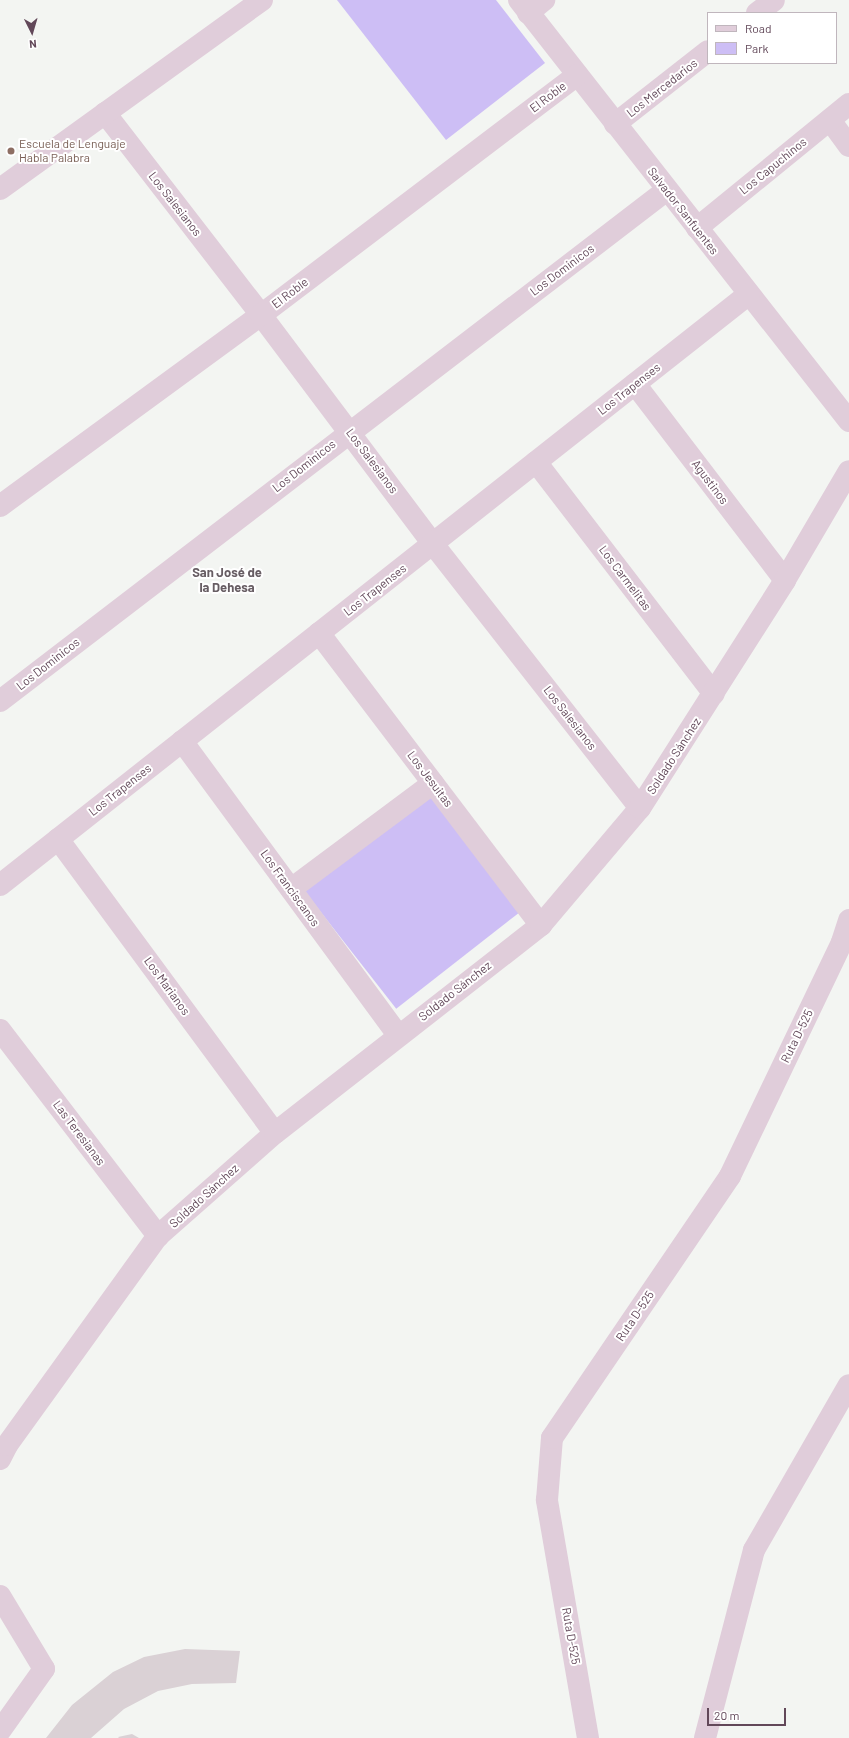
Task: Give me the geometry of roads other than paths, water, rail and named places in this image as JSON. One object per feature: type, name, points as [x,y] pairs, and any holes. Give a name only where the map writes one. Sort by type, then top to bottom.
[{"type":"street","points":[[0,189],[262,0]]},
{"type":"street","points":[[758,12],[774,0]]},
{"type":"street","name":"Salvador Sanfuentes","points":[[530,4],[577,75],[849,421]]},
{"type":"street","name":"Los Mercedarios","points":[[615,124],[707,52]]},
{"type":"street","name":"El Roble","points":[[0,506],[261,315],[577,75]]},
{"type":"street","name":"Los Capuchinos","points":[[697,228],[849,104]]},
{"type":"street","name":"Los Salesianos","points":[[105,113],[350,431],[433,544],[640,808]]},
{"type":"street","points":[[830,120],[849,146]]},
{"type":"street","name":"Los Dominicos","points":[[0,701],[350,431],[667,190]]},
{"type":"street","name":"Los Trapenses","points":[[0,885],[749,294]]},
{"type":"street","name":"Agustinos","points":[[635,384],[785,580]]},
{"type":"street","name":"Los Carmelitas","points":[[536,462],[714,694]]},
{"type":"street","name":"Soldado Sánchez","points":[[0,1459],[7,1445],[158,1236],[275,1133],[398,1035],[541,925],[640,808],[714,694],[785,580],[849,471]]},
{"type":"street","name":"Los Jesuitas","points":[[319,633],[541,925]]},
{"type":"street","name":"Los Franciscanos","points":[[182,741],[398,1035]]},
{"type":"street","points":[[291,889],[433,782]]},
{"type":"street","name":"Los Marianos","points":[[58,839],[275,1133]]},
{"type":"street","name":"Ruta D-525","points":[[588,1738],[547,1500],[552,1438],[730,1176],[842,942],[849,920]]},
{"type":"street","name":"Las Teresianas","points":[[0,1030],[158,1236]]},
{"type":"street","points":[[705,1738],[754,1550],[849,1385]]},
{"type":"street","points":[[0,1596],[44,1669],[0,1731]]},
{"type":"place","name":"Escuela de Lenguaje Habla Palabra","points":[[11,151]]},
{"type":"district","name":"San José de la Dehesa","points":[[227,580]]}]
